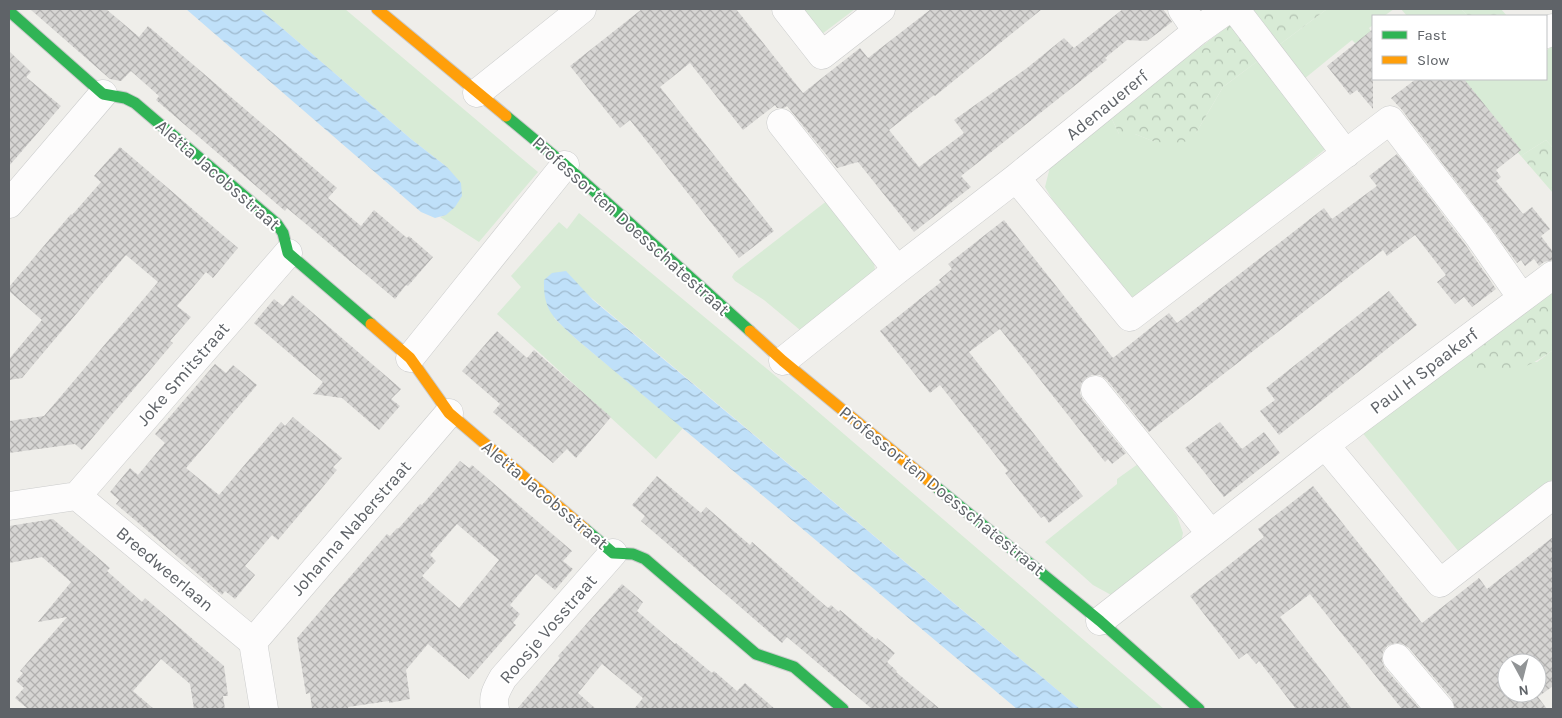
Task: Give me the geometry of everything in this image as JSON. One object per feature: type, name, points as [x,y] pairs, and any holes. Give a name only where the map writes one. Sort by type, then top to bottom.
[{"type":"street","name":"Professor ten Doesschatestraat","points":[[377,9],[565,165],[783,361],[1100,621],[1199,709]]},
{"type":"street","points":[[477,92],[582,9]]},
{"type":"street","points":[[786,9],[822,55],[881,9]]},
{"type":"street","points":[[1182,9],[1197,31]]},
{"type":"street","name":"Adenauererf","points":[[1016,178],[1197,31],[1228,9]]},
{"type":"street","points":[[1235,9],[1346,154]]},
{"type":"street","name":"Aletta Jacobsstraat","points":[[9,11],[104,94],[125,98],[135,103],[277,224],[283,233],[288,253],[410,358],[449,413],[613,553],[633,554],[645,559],[756,654],[794,667],[843,709]]},
{"type":"street","points":[[9,204],[104,94]]},
{"type":"street","points":[[783,361],[1016,178],[1130,318],[1390,120],[1478,235],[1522,298]]},
{"type":"street","points":[[781,123],[897,270]]},
{"type":"street","points":[[410,358],[565,165]]},
{"type":"street","name":"Joke Smitstraat","points":[[77,496],[288,253]]},
{"type":"street","name":"Paul H Spaakerf","points":[[1325,445],[1553,275]]},
{"type":"street","points":[[1096,390],[1211,534]]},
{"type":"street","name":"Johanna Naberstraat","points":[[253,642],[449,413]]},
{"type":"street","points":[[1100,621],[1325,445],[1440,583],[1553,495]]},
{"type":"street","points":[[9,506],[77,496]]},
{"type":"street","name":"Breedweerlaan","points":[[77,496],[253,642]]},
{"type":"street","name":"Roosje Vosstraat","points":[[495,709],[493,700],[503,678],[613,553]]},
{"type":"street","points":[[253,642],[264,709]]},
{"type":"street","points":[[1397,658],[1440,709]]},
{"type":"green space","points":[[260,9],[345,9],[538,172],[479,242],[440,217],[446,215],[447,167],[411,139]]},
{"type":"green space","points":[[802,9],[855,9],[822,34]]},
{"type":"green space","points":[[1251,9],[1327,9],[1223,87],[1190,141],[1173,143],[1155,142],[1135,134],[1119,134],[1110,115]]},
{"type":"green space","points":[[1327,9],[1394,9],[1385,15],[1372,15],[1372,26],[1369,28],[1372,32],[1372,45],[1364,52],[1352,40],[1288,92],[1345,133],[1154,289],[1132,297],[1052,199],[1045,187],[1051,163],[1110,115],[1119,134],[1135,134],[1155,142],[1196,133],[1223,87]]},
{"type":"green space","points":[[1401,9],[1461,9],[1467,15],[1406,15]]},
{"type":"green space","points":[[1461,9],[1501,9],[1506,15],[1467,15]]},
{"type":"green space","points":[[1553,45],[1553,148],[1546,140],[1521,156],[1472,102],[1456,80],[1547,80],[1547,50]]},
{"type":"green space","points":[[1546,140],[1553,148],[1553,193],[1521,156]]},
{"type":"green space","points":[[828,200],[874,261],[875,271],[800,330],[764,300],[732,277],[734,273]]},
{"type":"green space","points":[[579,213],[802,398],[1164,709],[1080,709],[588,295],[554,318],[575,338],[683,428],[656,459],[497,314],[521,287],[511,276],[559,222],[567,229]]},
{"type":"green space","points":[[1553,290],[1553,350],[1542,358],[1522,368],[1494,372],[1469,372],[1454,359]]},
{"type":"green space","points":[[1553,350],[1553,479],[1459,552],[1361,431],[1454,359],[1537,362]]},
{"type":"green space","points":[[1138,464],[1177,516],[1183,533],[1181,542],[1113,596],[1093,585],[1045,542],[1117,484],[1117,479]]},
{"type":"water","points":[[186,9],[260,9],[411,139],[447,167],[461,183],[462,196],[455,207],[446,215],[435,218],[421,212]]},
{"type":"water","points":[[566,271],[593,300],[1080,709],[1017,709],[575,338],[551,313],[545,299],[544,280],[552,273]]},
{"type":"building","points":[[30,9],[106,9],[139,37],[148,26],[337,188],[328,198],[361,226],[374,210],[433,257],[395,299],[287,208],[285,211],[156,100],[159,96],[131,71],[121,81],[110,79]]},
{"type":"building","points":[[642,9],[736,9],[803,93],[860,48],[868,58],[931,9],[1042,9],[935,96],[889,130],[919,167],[964,133],[954,120],[1027,68],[1064,38],[1074,48],[1123,9],[1163,9],[1172,22],[1147,41],[1127,40],[1105,58],[1107,60],[961,176],[971,187],[914,232],[858,162],[837,168],[787,106],[777,108],[775,105],[743,130],[690,63],[660,87],[774,231],[739,258],[630,120],[620,128],[570,66]]},
{"type":"building","points":[[1372,30],[1373,109],[1357,90],[1350,95],[1327,66]]},
{"type":"building","points":[[9,51],[31,72],[26,77],[61,106],[9,166]]},
{"type":"building","points":[[1415,80],[1465,80],[1521,150],[1496,170],[1501,177],[1496,181],[1523,214],[1532,207],[1550,229],[1541,236],[1553,252],[1552,260],[1544,262],[1539,266],[1534,259],[1525,266],[1521,260],[1517,263],[1391,98]]},
{"type":"building","points":[[120,147],[238,248],[213,278],[206,272],[177,306],[191,317],[170,341],[173,343],[82,450],[75,444],[9,453],[9,421],[44,416],[158,282],[126,255],[22,378],[9,380],[9,359],[42,320],[9,291],[9,287],[101,182],[94,176]]},
{"type":"building","points":[[1397,154],[1465,244],[1496,289],[1472,307],[1464,297],[1455,304],[1437,282],[1446,275],[1415,235],[1387,256],[1383,250],[1149,432],[1107,380],[1100,375],[1092,375],[1081,384],[1080,393],[1083,400],[1126,453],[1112,464],[1108,459],[1105,462],[1000,329],[969,352],[1083,496],[1049,523],[1044,516],[1041,518],[1005,473],[1008,471],[940,385],[930,393],[880,331],[941,282],[939,280],[952,269],[948,264],[1004,220],[1113,358],[1169,313],[1177,323],[1324,208],[1332,219],[1377,186],[1369,176]]},
{"type":"building","points":[[1389,291],[1417,325],[1279,435],[1260,411],[1275,400],[1266,388]]},
{"type":"building","points":[[292,295],[401,389],[391,399],[400,406],[379,430],[342,398],[313,394],[323,382],[254,323],[274,299],[283,306]]},
{"type":"building","points":[[497,331],[527,358],[534,350],[611,417],[576,458],[567,449],[553,463],[493,412],[500,404],[462,371]]},
{"type":"building","points":[[215,364],[226,373],[233,365],[257,385],[186,468],[219,495],[281,422],[285,426],[293,417],[342,458],[333,467],[337,470],[278,540],[272,535],[245,566],[255,575],[235,599],[225,591],[222,595],[116,504],[119,500],[110,492],[130,468],[138,475],[165,443],[155,434]]},
{"type":"building","points":[[1220,422],[1242,449],[1264,432],[1280,453],[1224,497],[1185,448]]},
{"type":"building","points":[[460,461],[469,468],[472,465],[572,551],[563,561],[573,569],[555,590],[536,574],[510,605],[520,614],[513,623],[516,625],[469,679],[428,644],[406,670],[410,699],[348,707],[349,709],[312,709],[310,693],[306,694],[297,638],[387,534],[390,536],[420,504],[422,505]],"holes":[[[457,524],[499,560],[459,608],[422,576],[436,561],[430,555]]]},
{"type":"building","points":[[657,476],[701,513],[706,507],[750,545],[752,542],[828,608],[831,605],[839,612],[840,610],[876,640],[877,638],[895,653],[887,662],[896,672],[940,709],[872,709],[787,637],[782,643],[641,521],[645,516],[632,505]]},
{"type":"building","points":[[1313,486],[1422,623],[1479,578],[1487,589],[1553,537],[1553,686],[1547,690],[1547,653],[1497,653],[1497,703],[1542,703],[1547,709],[1455,709],[1452,699],[1409,648],[1403,644],[1395,643],[1387,646],[1383,652],[1382,661],[1385,668],[1420,709],[1402,709],[1310,594],[1280,617],[1352,709],[1296,709],[1259,661],[1256,664],[1247,653],[1239,659],[1190,596],[1264,537],[1258,529]]},
{"type":"building","points":[[53,519],[110,568],[107,571],[142,602],[145,598],[224,666],[228,696],[223,696],[225,709],[194,709],[190,684],[161,659],[133,691],[154,709],[28,709],[15,698],[24,688],[16,681],[23,673],[20,671],[67,617],[38,622],[71,582],[42,557],[9,563],[9,526]]},
{"type":"building","points":[[622,584],[643,602],[637,611],[675,644],[712,673],[714,671],[737,691],[745,683],[775,709],[634,709],[643,698],[602,664],[578,693],[596,709],[517,709],[560,658],[558,656]]},
{"type":"traffic: fast","points":[[9,11],[103,94],[125,98],[135,103],[277,224],[283,233],[288,253],[371,324]]},
{"type":"traffic: fast","points":[[506,116],[565,165],[750,331]]},
{"type":"traffic: fast","points":[[935,486],[1100,621],[1199,709]]},
{"type":"traffic: fast","points":[[585,529],[613,553],[633,554],[645,559],[756,654],[794,667],[843,709]]},
{"type":"traffic: slow","points":[[377,9],[506,116]]},
{"type":"traffic: slow","points":[[371,324],[410,358],[449,413],[585,529]]},
{"type":"traffic: slow","points":[[750,331],[783,361],[935,486]]}]
